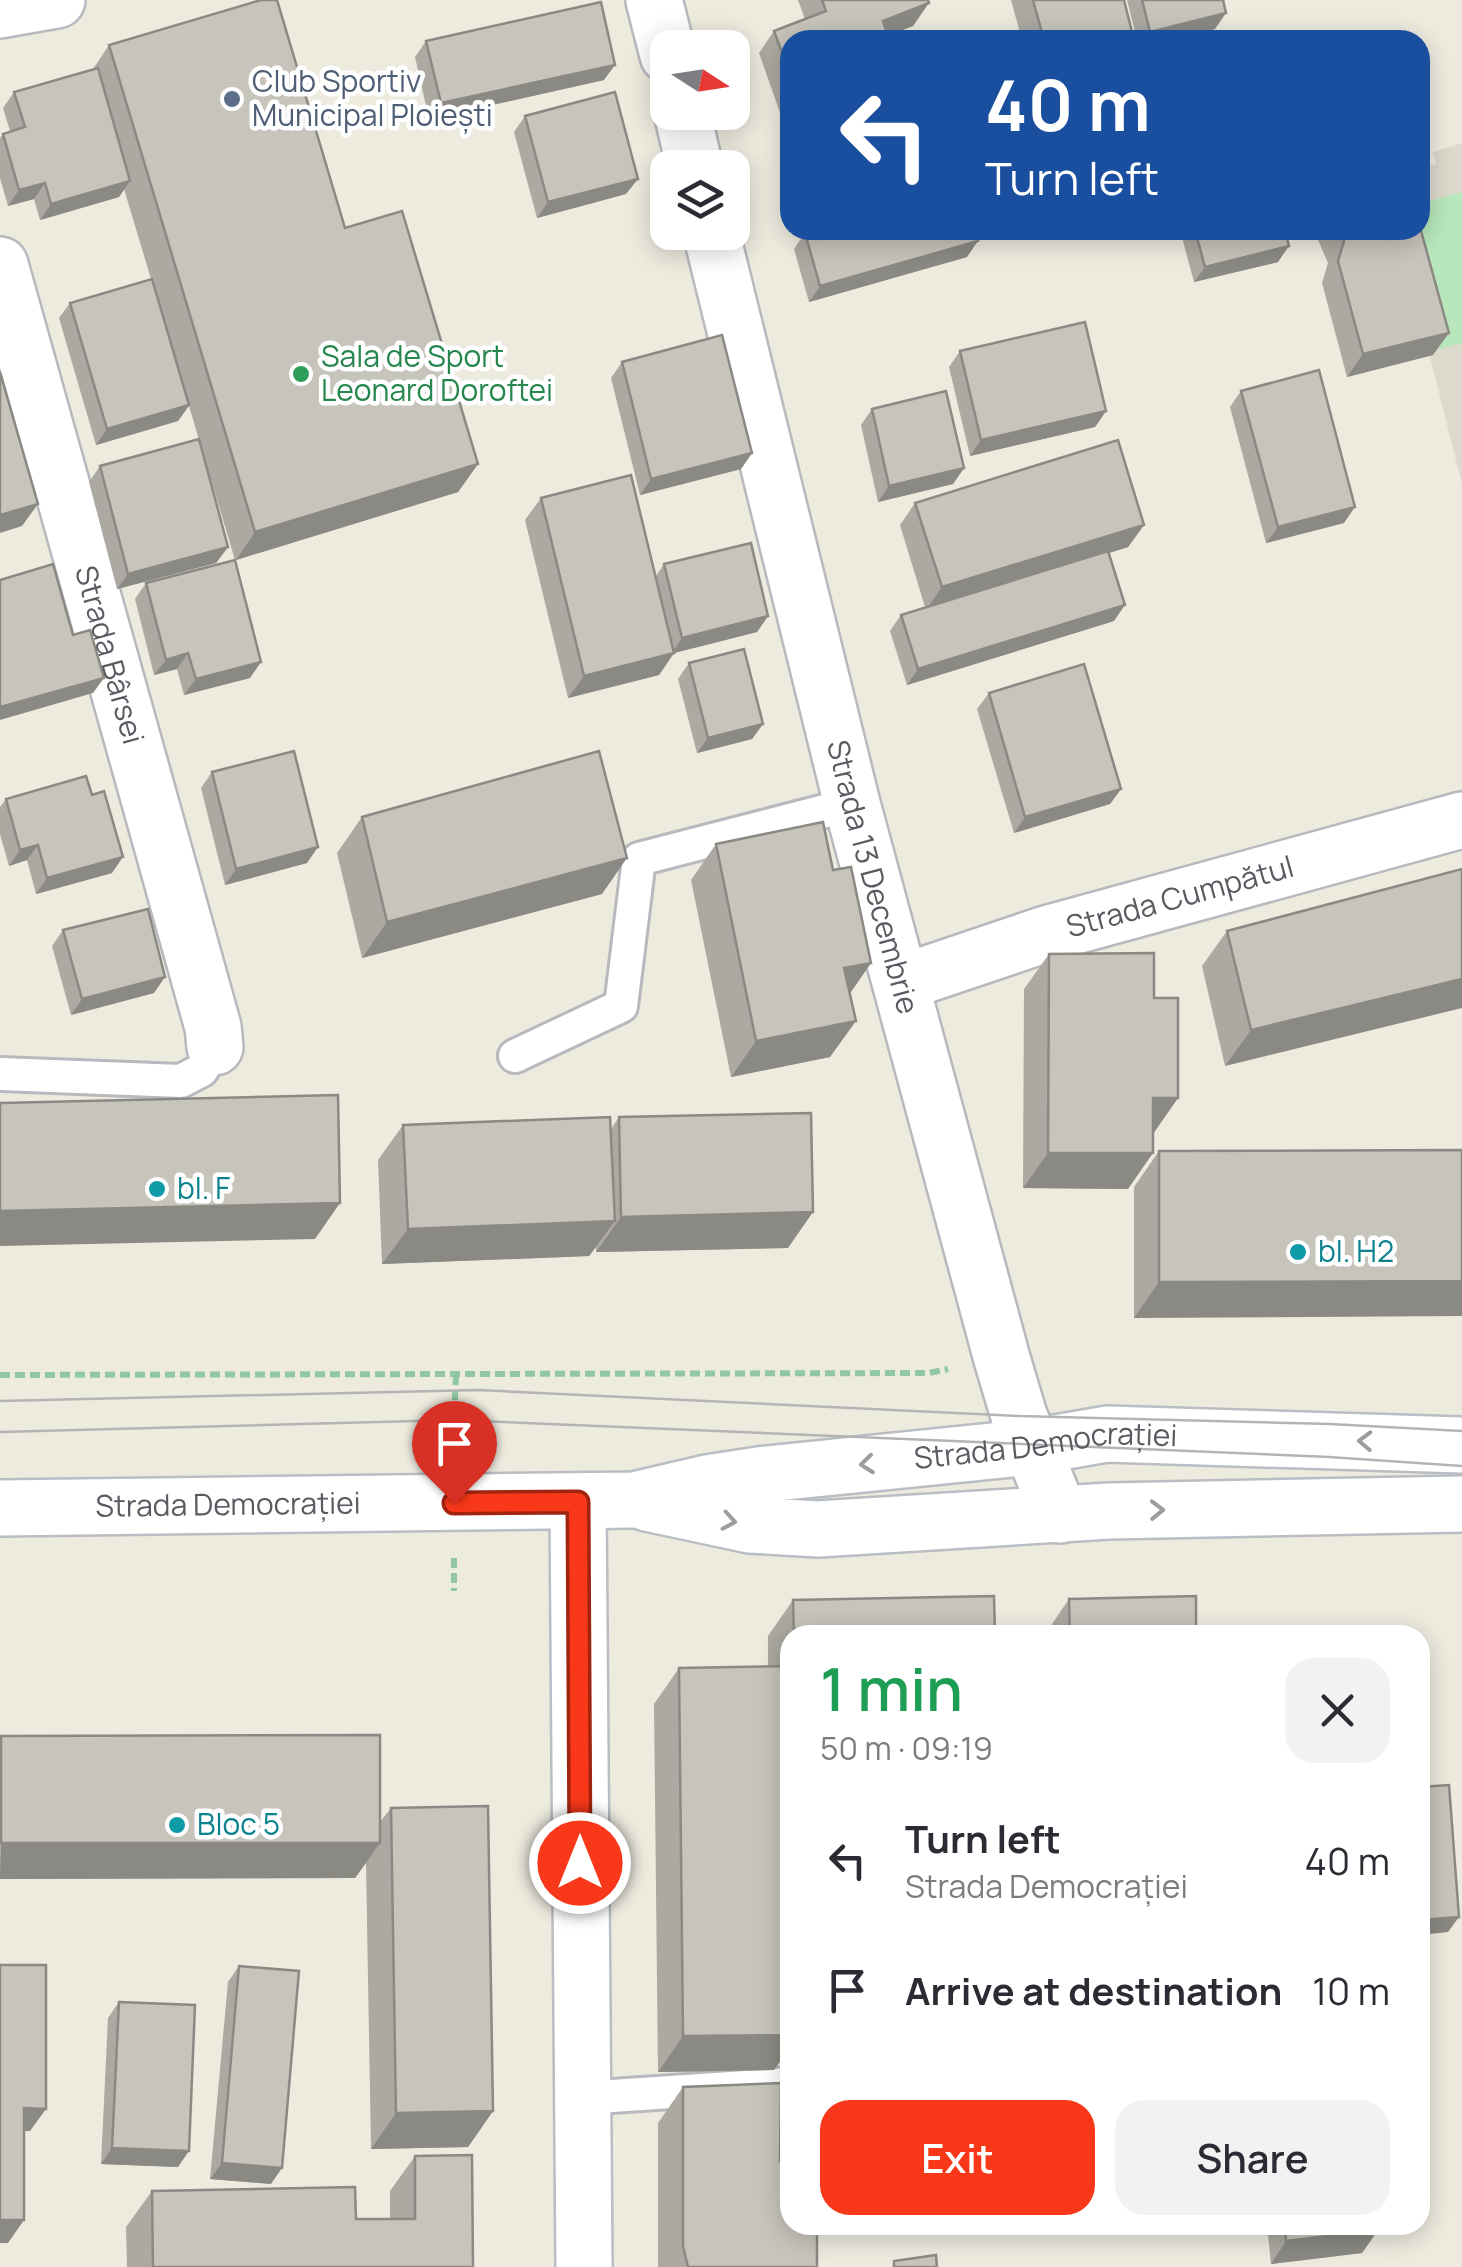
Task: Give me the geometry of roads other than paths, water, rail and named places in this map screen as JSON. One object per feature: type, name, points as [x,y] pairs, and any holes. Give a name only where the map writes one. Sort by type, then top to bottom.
[{"type":"street","points":[[0,10],[58,0]]},
{"type":"street","points":[[654,0],[662,30]]},
{"type":"street","name":"Strada 13 Decembrie","points":[[715,250],[852,804],[1002,1359],[1060,1515]]},
{"type":"street","name":"Strada Bârsei","points":[[0,265],[213,1026],[215,1047]]},
{"type":"street","name":"Strada Cumpătul","points":[[902,984],[1046,934],[1462,820]]},
{"type":"street","name":"Strada Democrației","points":[[0,1508],[634,1500],[707,1482],[1108,1434],[1462,1444]]},
{"type":"street","name":"Strada Democrației","points":[[634,1500],[750,1525],[818,1529],[1060,1515],[1462,1504]]},
{"type":"street","points":[[578,1502],[584,2267]]},
{"type":"lane","points":[[516,1056],[621,1006],[639,858],[852,804]]},
{"type":"lane","points":[[0,1074],[181,1080],[202,1070],[215,1047]]},
{"type":"lane","points":[[582,2098],[780,2085]]},
{"type":"tram line","points":[[0,1401],[478,1390],[1019,1416],[1462,1431]]},
{"type":"tram line","points":[[0,1432],[454,1420],[1462,1466]]},
{"type":"place","name":"Club Sportiv Municipal Ploiești","points":[[232,99]]},
{"type":"place","name":"Sala de Sport Leonard Doroftei","points":[[301,374]]},
{"type":"place","name":"bl. F","points":[[157,1189]]},
{"type":"place","name":"bl. H2","points":[[1298,1252]]},
{"type":"place","name":"Bloc 5","points":[[177,1825]]}]
